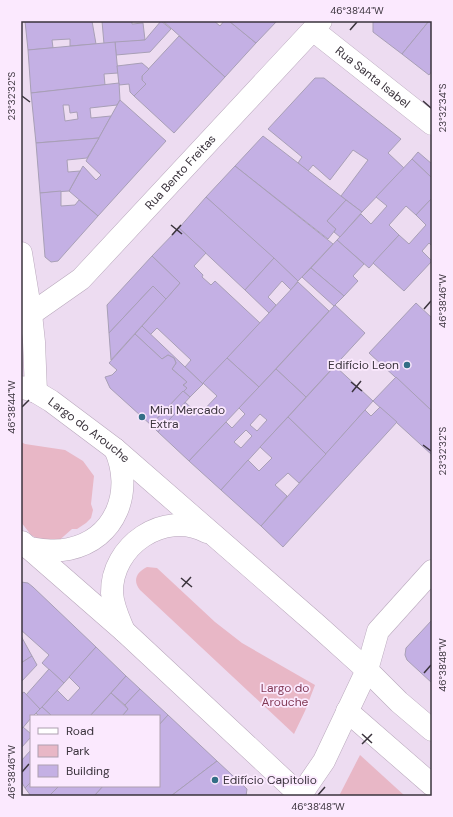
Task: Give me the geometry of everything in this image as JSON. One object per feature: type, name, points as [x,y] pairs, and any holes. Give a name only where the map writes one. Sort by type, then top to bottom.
[{"type":"street","name":"Rua Santa Isabel","points":[[317,26],[432,124]]},
{"type":"street","name":"Rua Bento Freitas","points":[[31,314],[81,279],[317,26]]},
{"type":"street","points":[[21,253],[34,342],[28,390]]},
{"type":"street","name":"Largo do Arouche","points":[[28,390],[51,401],[115,449],[367,670],[399,702],[432,730]]},
{"type":"street","points":[[25,544],[49,551],[68,550],[87,543],[106,528],[119,507],[123,488],[122,468],[115,449]]},
{"type":"street","points":[[124,631],[115,609],[112,593],[113,584],[116,569],[120,561],[134,542],[140,537],[155,530],[179,525],[203,530],[217,538]]},
{"type":"street","points":[[25,544],[124,631],[300,796],[324,761],[367,670],[378,631],[432,571]]},
{"type":"street","points":[[347,711],[432,786]]},
{"type":"green space","points":[[21,442],[25,444],[65,450],[83,461],[94,476],[91,504],[93,510],[91,518],[77,529],[72,529],[56,543],[46,543],[31,535],[21,522]]},
{"type":"green space","name":"Largo do Arouche","points":[[147,567],[157,568],[215,622],[242,643],[315,685],[294,734],[140,590],[136,580],[138,574]]},
{"type":"green space","points":[[360,755],[405,796],[339,796]]},
{"type":"building","points":[[25,21],[92,21],[96,44],[70,46],[70,39],[52,40],[53,48],[28,50]]},
{"type":"building","points":[[102,21],[132,21],[132,24],[143,23],[145,40],[104,44]]},
{"type":"building","points":[[161,21],[171,29],[150,52],[116,55],[115,42],[145,40]]},
{"type":"building","points":[[163,21],[214,21],[220,26],[224,21],[229,21],[256,43],[225,77]]},
{"type":"building","points":[[229,21],[277,21],[256,43]]},
{"type":"building","points":[[373,21],[429,21],[402,54],[373,32]]},
{"type":"building","points":[[429,21],[432,21],[432,71],[429,75],[402,54]]},
{"type":"building","points":[[179,36],[225,77],[174,133],[134,96],[146,84],[142,80],[142,76]]},
{"type":"building","points":[[115,42],[118,73],[104,74],[105,85],[31,93],[28,50]]},
{"type":"building","points":[[142,63],[149,69],[142,76],[142,80],[146,84],[134,96],[130,92],[129,84],[119,85],[117,66]]},
{"type":"building","points":[[315,78],[324,78],[401,139],[388,153],[404,168],[362,212],[341,196],[368,160],[353,150],[330,180],[313,165],[308,171],[298,163],[302,157],[268,129]]},
{"type":"building","points":[[119,83],[120,100],[117,105],[90,108],[91,118],[111,116],[99,138],[36,143],[31,93]],"holes":[[[63,105],[69,105],[70,113],[77,112],[78,119],[65,121]]]},
{"type":"building","points":[[120,100],[166,141],[98,216],[69,191],[83,166],[96,180],[101,175],[86,161]]},
{"type":"building","points":[[263,136],[346,200],[327,221],[336,229],[328,239],[235,166]]},
{"type":"building","points":[[99,138],[87,158],[67,160],[68,172],[80,171],[69,191],[40,193],[36,143]]},
{"type":"building","points":[[418,152],[432,164],[432,178],[412,159]]},
{"type":"building","points":[[412,159],[432,178],[432,198],[416,215],[406,206],[389,225],[399,235],[369,268],[337,240],[361,214],[371,224],[387,206],[376,197]]},
{"type":"building","points":[[235,166],[333,244],[298,281],[206,197]]},
{"type":"building","points":[[61,191],[61,206],[75,205],[79,200],[98,216],[58,261],[51,262],[45,257],[40,193]]},
{"type":"building","points":[[206,197],[274,258],[245,290],[179,228]]},
{"type":"building","points":[[432,198],[432,244],[431,245],[429,243],[422,251],[432,261],[404,291],[373,263],[399,235],[409,244],[426,225],[416,215]]},
{"type":"building","points":[[346,200],[362,212],[340,237],[334,232],[336,229],[327,221]]},
{"type":"building","points":[[179,228],[206,253],[194,266],[203,275],[202,277],[211,285],[215,281],[260,323],[203,384],[185,367],[191,360],[157,328],[150,335],[142,326],[180,283],[152,256]]},
{"type":"building","points":[[337,240],[364,264],[353,276],[358,281],[344,296],[311,268]]},
{"type":"building","points":[[152,256],[180,283],[166,299],[153,286],[109,333],[107,305]]},
{"type":"building","points":[[274,258],[298,281],[291,290],[282,281],[268,297],[276,305],[269,313],[245,290]]},
{"type":"building","points":[[311,268],[344,296],[334,306],[302,277]]},
{"type":"building","points":[[298,282],[329,311],[259,387],[227,358]]},
{"type":"building","points":[[153,286],[166,299],[111,360],[109,333]]},
{"type":"building","name":"Edifício Leon","points":[[416,303],[432,318],[432,411],[369,353]]},
{"type":"building","points":[[335,305],[365,333],[306,397],[276,369]]},
{"type":"building","points":[[142,326],[203,384],[190,397],[183,391],[187,388],[183,385],[187,382],[172,369],[176,363],[174,358],[168,355],[162,359],[135,334]]},
{"type":"building","points":[[135,334],[162,359],[168,355],[174,358],[176,363],[172,369],[187,382],[183,385],[187,388],[151,425],[110,388],[105,377],[112,375],[117,370],[109,363]]},
{"type":"building","points":[[227,358],[259,387],[189,461],[158,432],[185,402],[199,415],[217,396],[203,383]]},
{"type":"building","points":[[335,366],[373,401],[326,454],[288,417]]},
{"type":"building","points":[[276,369],[306,397],[221,490],[189,461],[226,422],[232,428],[245,414],[239,408]],"holes":[[[260,414],[267,420],[257,431],[250,425]],[[246,430],[252,436],[241,448],[234,442]]]},
{"type":"building","points":[[396,377],[432,411],[432,455],[373,401]]},
{"type":"building","points":[[183,391],[190,397],[158,432],[151,425]]},
{"type":"building","points":[[380,407],[397,422],[283,547],[261,526],[365,410],[371,416]]},
{"type":"building","points":[[288,417],[326,454],[299,483],[288,473],[275,485],[287,496],[261,526],[221,490],[248,460],[259,471],[272,458],[260,447]]},
{"type":"building","points":[[21,582],[28,583],[33,587],[96,647],[64,683],[42,663],[49,655],[21,630]]},
{"type":"building","points":[[432,620],[432,683],[407,660],[405,655],[406,648]]},
{"type":"building","points":[[21,636],[32,656],[21,663]]},
{"type":"building","points":[[96,647],[126,676],[91,715],[51,715],[42,707],[57,690],[68,701],[80,688],[69,677]]},
{"type":"building","points":[[32,656],[37,665],[21,682],[21,663]]},
{"type":"building","points":[[49,669],[64,683],[40,709],[26,695]]},
{"type":"building","points":[[126,676],[140,689],[125,705],[111,693]]},
{"type":"building","points":[[140,689],[168,715],[160,724],[160,715],[123,715],[128,709],[125,705]]},
{"type":"building","points":[[24,692],[40,709],[34,715],[30,715],[30,719],[21,730],[21,694]]},
{"type":"building","points":[[111,693],[128,709],[123,715],[91,715]]},
{"type":"building","points":[[42,707],[51,715],[38,715],[36,713]]},
{"type":"building","points":[[168,715],[217,761],[171,796],[94,796],[102,787],[160,787],[160,724]]},
{"type":"building","points":[[23,727],[30,733],[30,738],[21,748],[21,730]]},
{"type":"building","points":[[30,751],[30,783],[25,788],[21,781],[21,761]]},
{"type":"building","name":"Edifício Capitolio","points":[[217,761],[247,789],[246,796],[171,796]]},
{"type":"building","points":[[30,783],[30,787],[58,787],[49,796],[31,796],[25,788]]},
{"type":"building","points":[[58,787],[102,787],[94,796],[49,796]]},
{"type":"place","name":"Edifício Leon","points":[[407,365]]},
{"type":"place","name":"Mini Mercado Extra","points":[[142,417]]},
{"type":"place","name":"Edifício Capitolio","points":[[215,780]]}]
